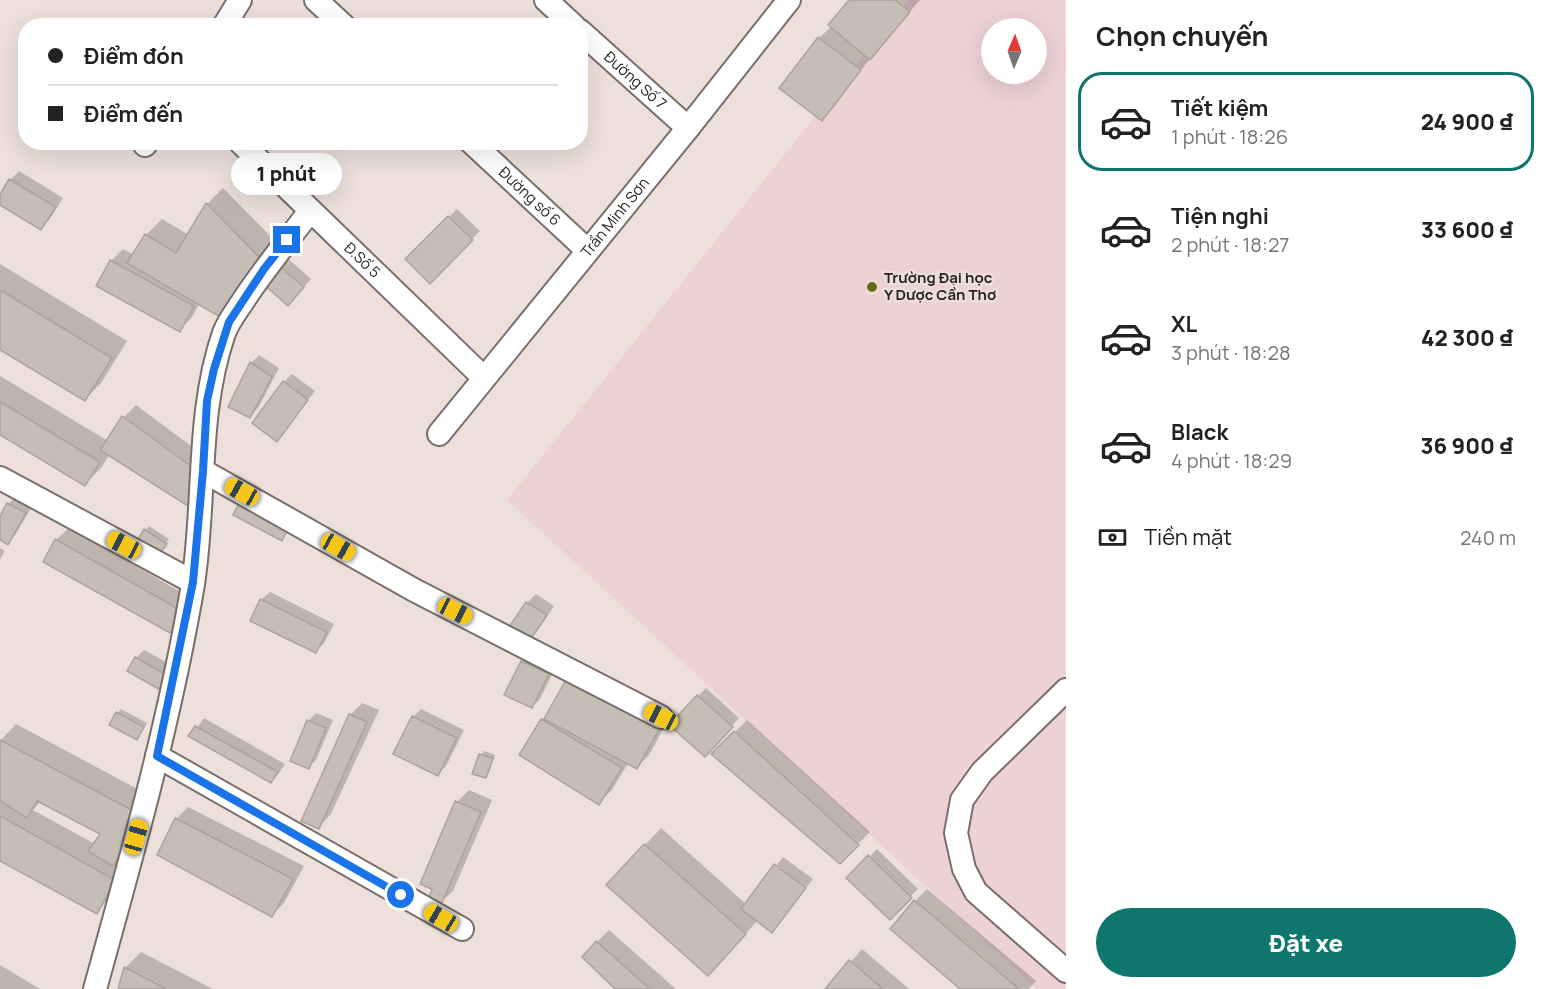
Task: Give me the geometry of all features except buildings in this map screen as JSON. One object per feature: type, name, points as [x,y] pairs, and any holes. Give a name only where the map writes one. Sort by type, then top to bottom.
[{"type":"street","points":[[229,18],[240,0]]},
{"type":"street","points":[[316,0],[335,18]]},
{"type":"street","points":[[546,0],[565,18]]},
{"type":"street","name":"Trần Minh Sơn","points":[[438,434],[688,128],[787,1]]},
{"type":"street","name":"Đường Số 7","points":[[588,38],[688,128]]},
{"type":"street","name":"Đ.Số 5","points":[[248,150],[484,378]]},
{"type":"street","name":"Đường số 6","points":[[480,150],[587,250]]},
{"type":"street","points":[[95,989],[157,756],[193,582],[207,401],[225,333],[229,322],[264,269],[310,211]]},
{"type":"street","points":[[203,471],[414,590],[661,717]]},
{"type":"street","points":[[0,478],[193,582]]},
{"type":"street","points":[[1066,690],[982,772],[962,800],[956,833],[964,869],[976,892],[1066,970]]},
{"type":"street","points":[[157,756],[462,929]]},
{"type":"shaded area","name":"Trường Đại học Y Dược Cần Thơ","points":[[909,0],[1066,0],[1066,989],[1037,989],[507,500]]},
{"type":"place","name":"Trường Đại học Y Dược Cần Thơ","points":[[872,287]]},
{"type":"route","points":[[287,240],[264,269],[229,322],[214,369],[204,428],[203,471],[193,582],[180,654],[157,756],[401,895]]}]
